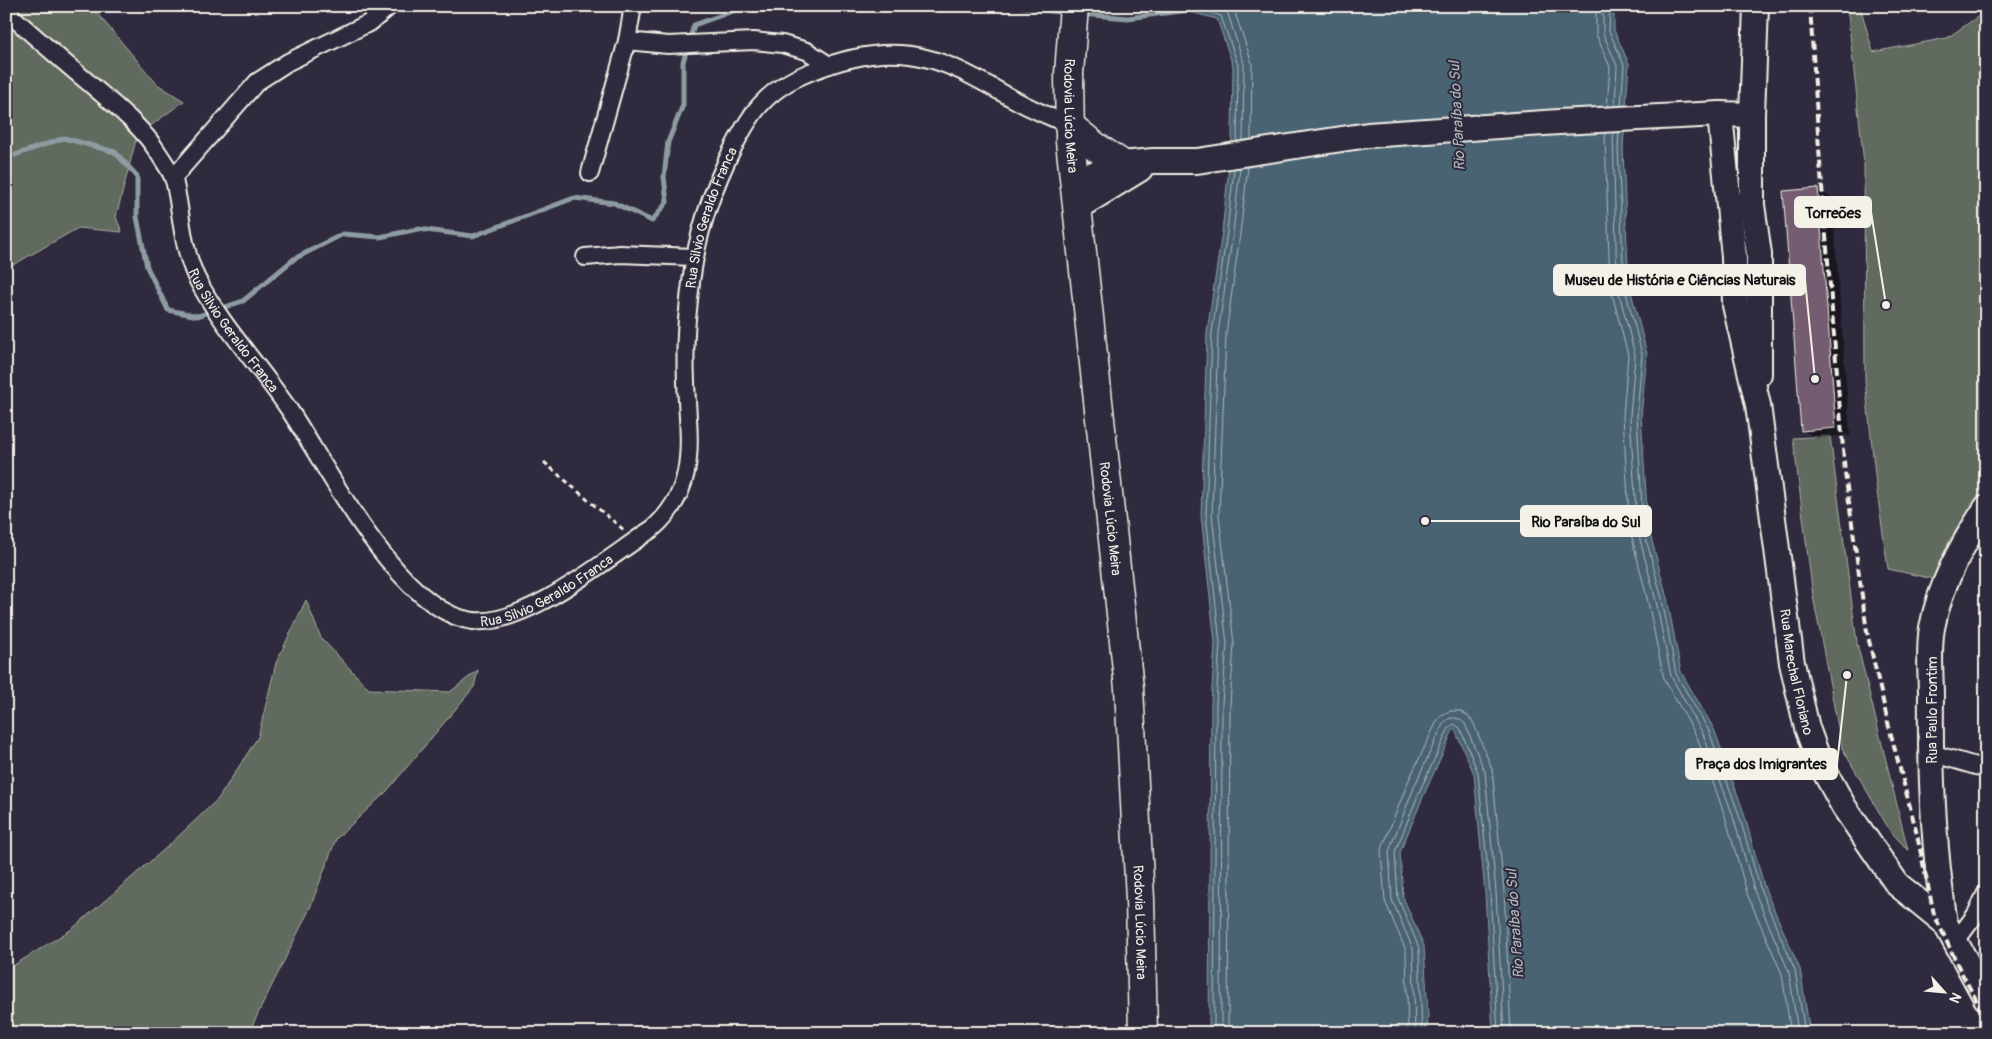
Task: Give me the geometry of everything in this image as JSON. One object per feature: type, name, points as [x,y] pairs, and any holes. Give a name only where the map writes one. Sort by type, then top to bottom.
[{"type":"highway","name":"Rodovia Lúcio Meira","points":[[1073,17],[1069,125],[1093,366],[1129,688],[1140,899],[1143,1033]]},
{"type":"highway","points":[[1069,125],[1102,152],[1122,164]]},
{"type":"main road","points":[[1756,6],[1752,114],[1734,257],[1735,305],[1758,405]]},
{"type":"main road","points":[[1720,114],[1723,152],[1758,254],[1758,405]]},
{"type":"main road","points":[[1075,180],[1122,164],[1197,160],[1368,135],[1559,122],[1752,114]]},
{"type":"main road","points":[[1078,207],[1153,161]]},
{"type":"main road","points":[[1734,257],[1758,254]]},
{"type":"main road","name":"Rua Marechal Floriano","points":[[1758,405],[1792,663],[1807,728],[1818,761],[1844,807],[1897,884],[1950,932]]},
{"type":"main road","name":"Rua Paulo Frontim","points":[[1950,932],[1936,871],[1932,811],[1932,629],[1945,582],[1964,543],[1986,508]]},
{"type":"main road","points":[[1950,932],[1986,998]]},
{"type":"street","points":[[6,11],[139,126],[158,152],[173,178],[257,82],[288,62],[371,22],[390,6]]},
{"type":"street","points":[[590,173],[627,41],[633,6]]},
{"type":"street","points":[[627,41],[668,45],[754,42],[782,44],[807,51],[829,65]]},
{"type":"street","name":"Rua Silvio Geraldo Franca","points":[[173,178],[182,236],[197,278],[227,326],[288,408],[372,540],[403,576],[426,598],[448,613],[472,621],[492,621],[515,616],[545,600],[666,517],[677,499],[684,482],[690,436],[686,381],[688,312],[694,257],[701,225],[712,193],[736,143],[753,112],[772,92],[797,77],[829,65],[879,53],[911,55],[950,66],[985,82],[1029,107],[1069,125]]},
{"type":"street","points":[[585,257],[620,254],[694,257]]},
{"type":"street","points":[[1931,753],[1986,770]]},
{"type":"street","points":[[1950,932],[1976,914],[1986,893]]},
{"type":"path","points":[[544,462],[589,502],[636,539]]},
{"type":"green space","points":[[6,6],[91,6],[157,84],[184,101],[137,136],[116,217],[122,232],[78,228],[6,269]]},
{"type":"green space","points":[[1847,6],[1860,6],[1873,52],[1947,38],[1986,11],[1986,484],[1949,541],[1934,579],[1888,569],[1876,484],[1865,380],[1864,164]]},
{"type":"green space","points":[[1830,436],[1857,643],[1908,850],[1890,831],[1842,748],[1813,596],[1793,438]]},
{"type":"green space","points":[[306,600],[321,638],[369,689],[450,692],[478,670],[474,687],[387,791],[336,839],[310,908],[252,1026],[247,1033],[6,1033],[6,970],[72,929],[167,847],[218,799],[258,737],[276,663]]},
{"type":"water","name":"Rio Paraíba do Sul","points":[[1191,6],[1614,6],[1614,30],[1629,64],[1623,147],[1626,226],[1629,284],[1647,354],[1641,416],[1648,526],[1667,598],[1681,672],[1714,729],[1743,810],[1765,889],[1800,969],[1810,1033],[1493,1033],[1485,893],[1474,774],[1454,728],[1400,852],[1403,897],[1424,946],[1428,1015],[1427,1033],[1209,1033],[1211,703],[1215,643],[1201,515],[1207,332],[1222,232],[1232,138],[1233,66],[1217,19],[1182,10]]},
{"type":"building","points":[[1818,188],[1836,428],[1801,431],[1783,191]]},
{"type":"waterway","points":[[6,158],[64,138],[115,152],[137,176],[137,217],[147,267],[168,310],[198,316],[243,301],[294,259],[343,234],[380,237],[418,229],[473,236],[574,198],[614,203],[652,221],[667,202],[664,177],[668,142],[683,105],[683,62],[694,25],[747,6]]},
{"type":"waterway","points":[[1019,6],[1065,13]]},
{"type":"waterway","points":[[1081,14],[1128,18],[1187,10]]},
{"type":"railway","points":[[1810,6],[1819,149],[1845,473],[1867,632],[1915,826],[1934,914],[1960,970],[1986,1018]]},
{"type":"place","name":"Torreões","points":[[1886,305]]},
{"type":"place","name":"Museu de História e Ciências Naturais","points":[[1815,379]]},
{"type":"place","name":"Rio Paraíba do Sul","points":[[1425,521]]},
{"type":"place","name":"Praça dos Imigrantes","points":[[1847,675]]}]
